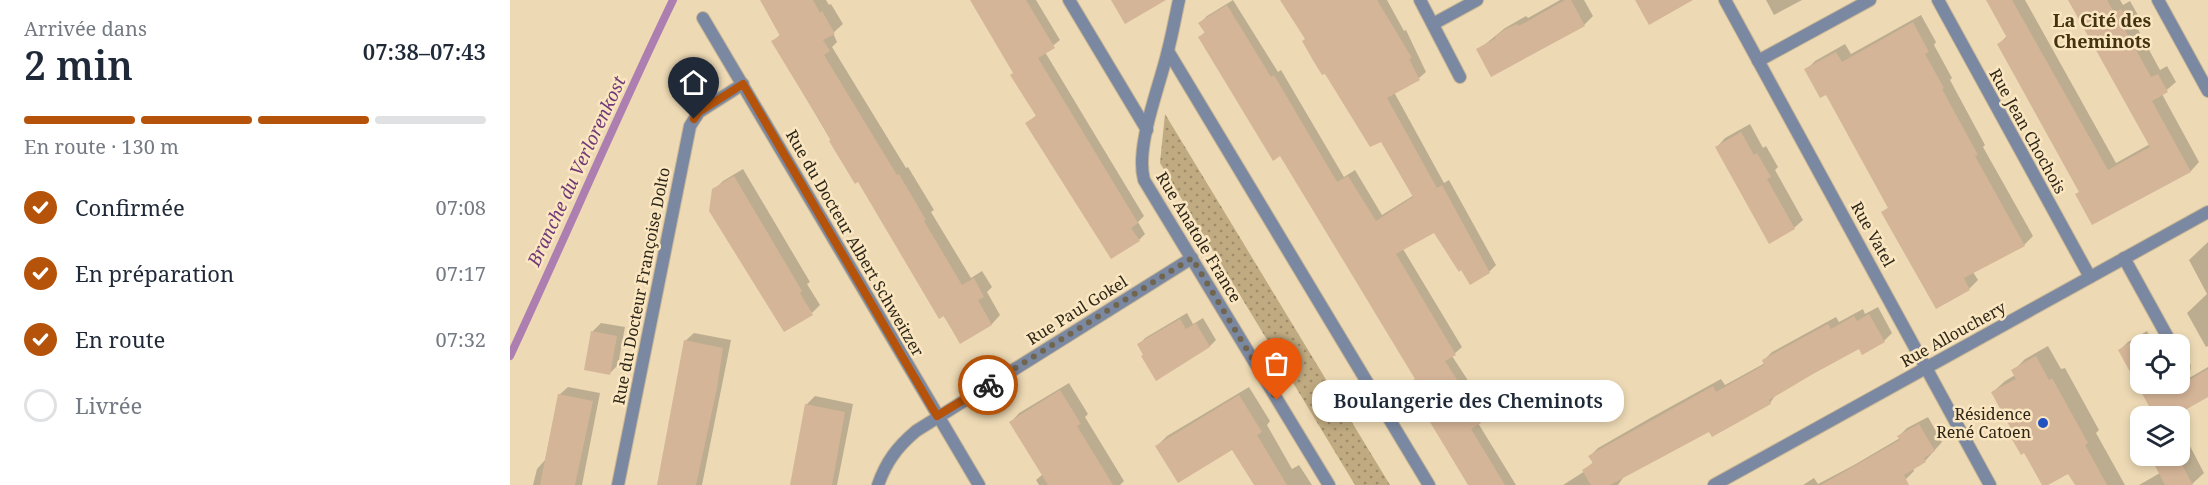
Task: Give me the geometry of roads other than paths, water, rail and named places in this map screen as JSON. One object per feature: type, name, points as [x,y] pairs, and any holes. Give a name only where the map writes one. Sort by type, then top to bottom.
[{"type":"street","points":[[1069,0],[1147,130]]},
{"type":"street","name":"Rue Anatole France","points":[[1179,0],[1147,130],[1140,166],[1143,180],[1329,485]]},
{"type":"street","points":[[1420,0],[1461,76]]},
{"type":"street","points":[[1433,24],[1477,0]]},
{"type":"street","name":"Rue Vatel","points":[[1725,0],[1990,485]]},
{"type":"street","points":[[1758,61],[1870,0]]},
{"type":"street","name":"Rue Jean Chochois","points":[[1938,0],[2090,277]]},
{"type":"street","points":[[2158,0],[2208,90]]},
{"type":"street","name":"Rue du Docteur Albert Schweitzer","points":[[703,18],[979,485]]},
{"type":"street","points":[[1168,51],[1430,485]]},
{"type":"street","name":"Rue du Docteur Françoise Dolto","points":[[618,485],[690,126],[699,112],[743,84]]},
{"type":"street","name":"Rue Allouchery","points":[[1714,485],[2208,212]]},
{"type":"street","name":"Rue Paul Gokel","points":[[878,485],[888,460],[896,449],[937,416],[1192,258]]},
{"type":"street","points":[[2124,258],[2166,334]]},
{"type":"waterway","name":"Branche du Verlorenkost","points":[[510,356],[673,0]]},
{"type":"place","name":"Boulangerie des Cheminots","points":[[1277,400]]},
{"type":"place","name":"Résidence René Catoen","points":[[2043,423]]},
{"type":"district","name":"La Cité des Cheminots","points":[[2102,30]]}]
